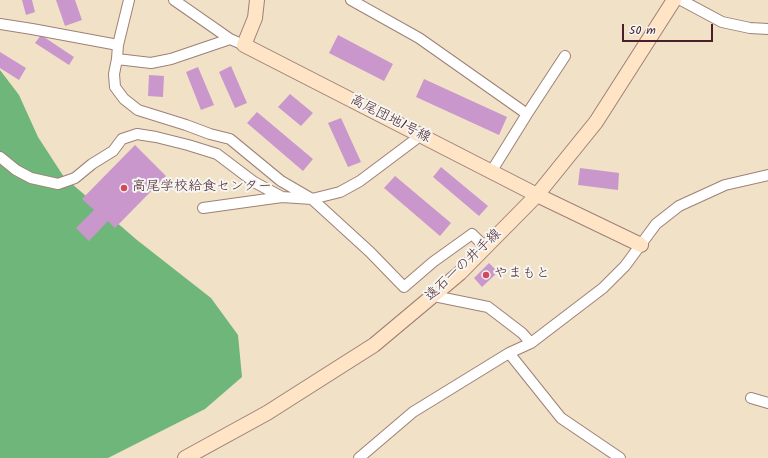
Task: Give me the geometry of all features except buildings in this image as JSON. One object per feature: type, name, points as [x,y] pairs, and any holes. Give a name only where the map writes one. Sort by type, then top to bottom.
[{"type":"street","points":[[129,0],[118,45],[114,74],[115,87],[124,99],[138,110],[210,134],[230,139],[281,181],[312,199],[370,252],[404,287],[433,262],[472,234],[485,247]]},
{"type":"street","points":[[174,0],[230,39],[244,45],[254,18],[257,0]]},
{"type":"street","points":[[351,0],[419,38],[527,114]]},
{"type":"street","name":"遠石一の井手線","points":[[185,458],[266,413],[374,345],[460,273],[537,195],[596,122],[674,0]]},
{"type":"street","points":[[681,0],[722,22],[750,28],[768,29]]},
{"type":"street","points":[[0,24],[118,45]]},
{"type":"street","points":[[117,59],[151,63],[171,59],[230,39]]},
{"type":"street","name":"高尾団地1号線","points":[[244,45],[491,172],[641,245]]},
{"type":"street","points":[[491,172],[565,56]]},
{"type":"street","points":[[0,158],[16,170],[31,178],[58,184],[75,178],[92,164],[113,151],[122,139],[137,134],[156,136],[217,154],[254,182],[282,197]]},
{"type":"street","points":[[203,208],[282,197],[312,199],[340,192],[360,181],[420,136]]},
{"type":"street","points":[[359,458],[412,412],[509,353],[531,343],[603,288],[626,266],[656,224],[680,206],[725,185],[768,175]]},
{"type":"street","points":[[434,296],[488,307],[522,333],[531,343]]},
{"type":"street","points":[[509,353],[561,418],[620,458]]},
{"type":"street","points":[[751,398],[768,403]]},
{"type":"green space","points":[[0,70],[19,95],[38,137],[64,177],[137,240],[211,298],[238,335],[242,377],[205,409],[108,458],[0,458]]},
{"type":"place","name":"高尾学校給食センター","points":[[124,188]]},
{"type":"place","name":"やまもと","points":[[486,275]]}]
